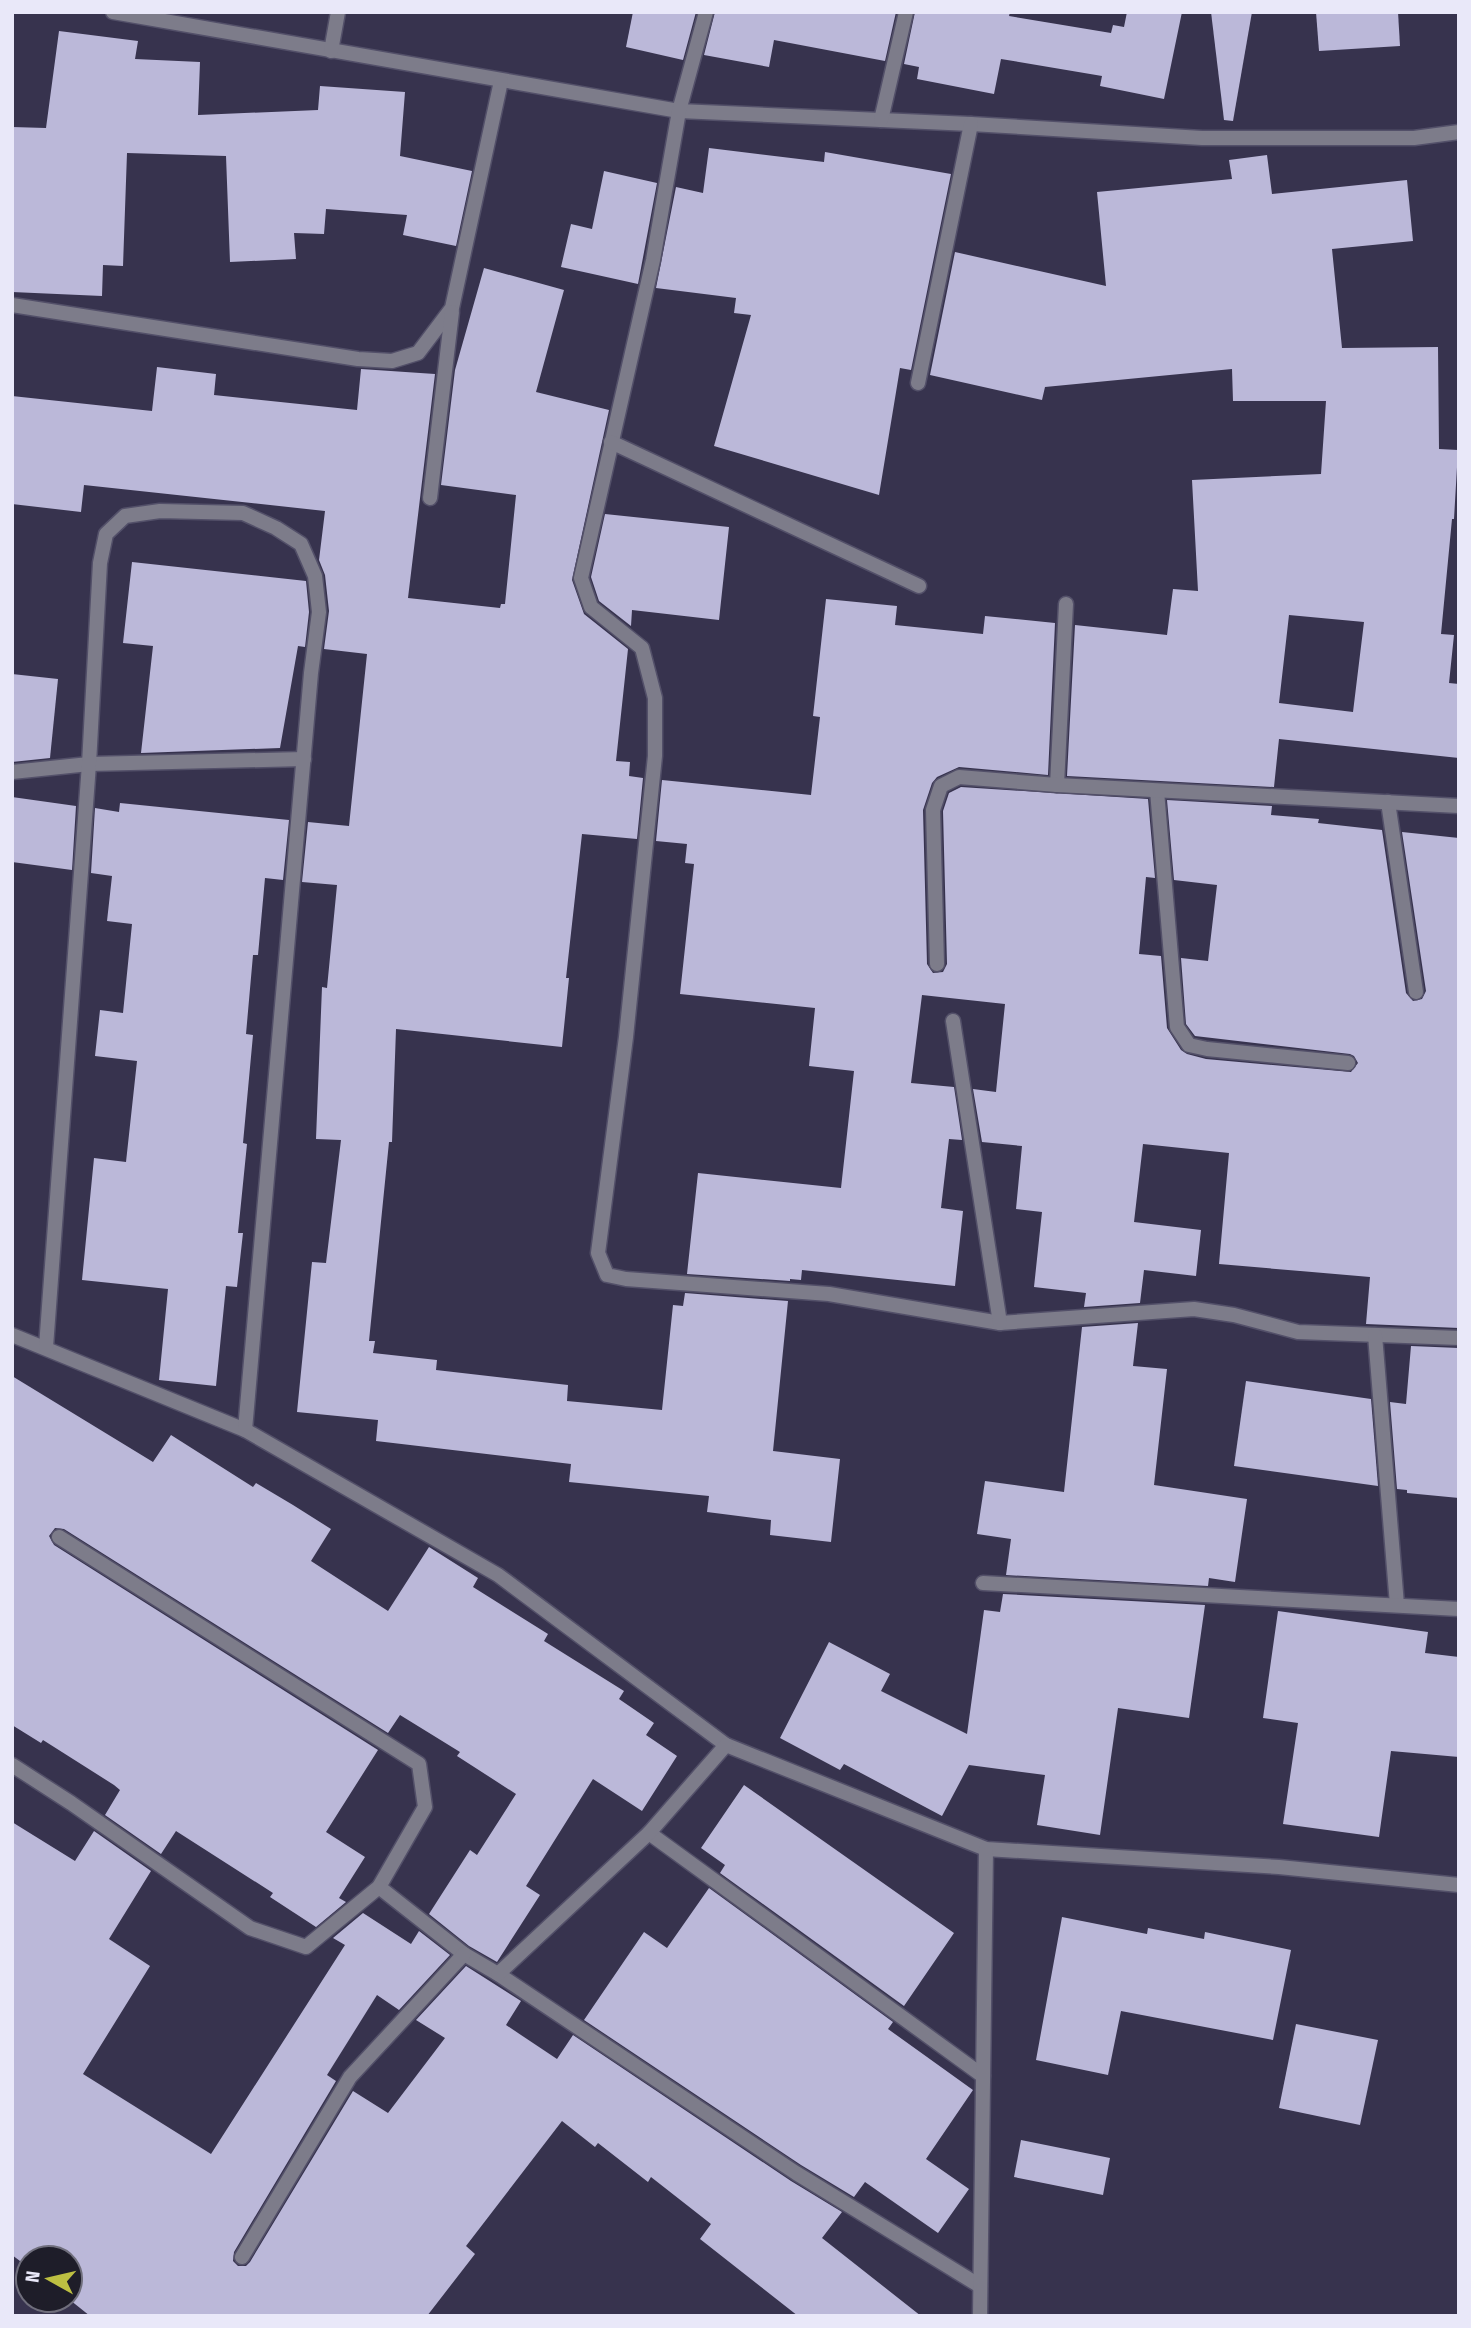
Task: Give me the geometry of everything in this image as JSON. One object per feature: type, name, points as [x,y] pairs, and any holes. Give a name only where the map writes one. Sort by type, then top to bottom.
[{"type":"street","points":[[113,12],[679,111],[1202,138],[1414,138],[1459,132]]},
{"type":"street","points":[[331,51],[338,12]]},
{"type":"street","points":[[706,12],[679,111],[653,260],[581,578],[591,607],[642,648],[655,698],[655,755],[626,1037],[598,1253],[607,1275],[626,1279],[829,1294],[1000,1323],[1194,1309],[1234,1315],[1298,1332],[1459,1338]]},
{"type":"street","points":[[881,120],[906,12]]},
{"type":"street","points":[[430,498],[452,308],[501,81]]},
{"type":"street","points":[[918,383],[971,124]]},
{"type":"street","points":[[12,305],[358,359],[392,361],[418,353],[452,308]]},
{"type":"street","points":[[611,442],[919,586]]},
{"type":"street","points":[[46,1347],[89,764],[100,563],[106,534],[125,516],[160,511],[243,513],[276,527],[301,544],[315,576],[319,612],[245,1430]]},
{"type":"street","points":[[1057,785],[1066,604]]},
{"type":"street","points":[[12,772],[89,764],[304,759]]},
{"type":"street","points":[[937,964],[933,810],[940,786],[959,777],[1157,791],[1459,806]]},
{"type":"street","points":[[1157,791],[1178,1027],[1189,1045],[1348,1063]]},
{"type":"street","points":[[1388,802],[1416,992]]},
{"type":"street","points":[[953,1021],[1000,1323]]},
{"type":"street","points":[[12,1335],[245,1430],[498,1575],[726,1745],[986,1849],[1279,1867],[1459,1885]]},
{"type":"street","points":[[1376,1335],[1397,1605]]},
{"type":"street","points":[[12,1765],[250,1928],[306,1947],[379,1887],[425,1807],[419,1764],[59,1537]]},
{"type":"street","points":[[983,1583],[1459,1609]]},
{"type":"street","points":[[498,1974],[649,1833],[726,1745]]},
{"type":"street","points":[[649,1833],[983,2076]]},
{"type":"street","points":[[980,2316],[986,1849]]},
{"type":"street","points":[[379,1887],[464,1954],[796,2173],[980,2286]]},
{"type":"street","points":[[242,2257],[351,2077],[464,1954]]},
{"type":"building","points":[[633,12],[696,12],[683,60],[626,47]]},
{"type":"building","points":[[715,12],[896,12],[885,61],[774,40],[769,67],[704,55]]},
{"type":"building","points":[[915,12],[1010,12],[1009,16],[1111,33],[1113,25],[1124,27],[1127,12],[1182,12],[1164,99],[1100,86],[1102,76],[1001,59],[994,94],[917,79],[919,67],[904,64]]},
{"type":"building","points":[[1211,12],[1252,12],[1233,121],[1224,120]]},
{"type":"building","points":[[1316,12],[1398,12],[1400,46],[1319,51]]},
{"type":"building","points":[[59,31],[138,41],[135,59],[200,62],[198,115],[318,110],[320,86],[405,92],[400,156],[472,171],[456,246],[403,235],[407,215],[326,209],[324,234],[294,233],[296,259],[230,262],[226,156],[127,153],[123,266],[103,265],[102,296],[12,292],[12,127],[46,128]]},
{"type":"building","points":[[709,148],[824,162],[825,152],[951,174],[911,370],[900,368],[879,495],[714,446],[751,315],[734,313],[736,298],[656,288],[676,187],[703,193]]},
{"type":"building","points":[[1267,155],[1272,194],[1407,180],[1413,241],[1332,249],[1342,348],[1438,347],[1439,449],[1458,450],[1454,519],[1441,634],[1454,635],[1449,683],[1459,684],[1459,758],[1279,739],[1274,787],[1067,776],[1075,625],[1167,635],[1173,589],[1198,591],[1192,480],[1321,474],[1326,401],[1233,401],[1232,369],[1045,387],[1042,400],[930,375],[955,252],[1106,286],[1097,192],[1232,179],[1229,160]],"holes":[[[1289,615],[1364,622],[1353,712],[1279,703]]]},
{"type":"building","points":[[604,171],[657,183],[638,284],[561,267],[571,224],[592,229]]},
{"type":"building","points":[[484,268],[564,290],[536,392],[609,410],[572,580],[584,614],[628,649],[616,761],[630,762],[629,776],[643,778],[637,839],[582,834],[566,978],[569,978],[562,1047],[396,1029],[392,1142],[389,1142],[369,1341],[375,1341],[373,1353],[437,1360],[436,1370],[568,1385],[567,1401],[662,1410],[673,1305],[683,1306],[685,1293],[788,1301],[773,1451],[840,1459],[831,1542],[770,1535],[771,1520],[707,1512],[709,1496],[569,1482],[571,1464],[376,1441],[378,1420],[297,1412],[312,1262],[326,1263],[341,1140],[316,1139],[322,987],[327,988],[337,885],[302,882],[308,822],[349,826],[367,654],[324,649],[329,611],[325,575],[319,560],[325,511],[84,485],[81,512],[12,504],[12,396],[152,411],[157,367],[216,374],[214,395],[357,410],[361,369],[435,374],[408,598],[500,608],[501,604],[505,604],[516,495],[441,485],[455,370]]},
{"type":"building","points":[[605,514],[729,527],[719,620],[632,610],[631,626],[599,601],[591,577]]},
{"type":"building","points":[[132,562],[306,581],[309,612],[305,647],[298,646],[280,748],[141,753],[153,646],[123,643]]},
{"type":"building","points":[[826,599],[897,606],[895,625],[983,634],[985,616],[1055,623],[1048,775],[959,767],[937,777],[932,783],[923,810],[927,964],[933,973],[943,972],[947,964],[943,811],[949,793],[961,787],[1148,799],[1155,878],[1146,877],[1139,954],[1161,956],[1167,1028],[1181,1050],[1206,1059],[1351,1072],[1358,1063],[1350,1054],[1195,1036],[1186,1024],[1181,958],[1208,961],[1217,885],[1174,880],[1167,800],[1272,806],[1271,815],[1319,819],[1318,823],[1382,830],[1406,993],[1413,1001],[1422,999],[1426,991],[1402,832],[1459,838],[1459,1328],[1366,1324],[1370,1277],[1219,1264],[1229,1153],[1143,1144],[1134,1222],[1201,1230],[1196,1276],[1144,1270],[1140,1303],[1084,1307],[1086,1293],[1034,1287],[1042,1212],[1016,1209],[1022,1146],[982,1142],[973,1089],[996,1092],[1005,1004],[922,995],[911,1083],[954,1087],[962,1140],[949,1139],[941,1208],[963,1211],[955,1286],[802,1270],[801,1280],[790,1281],[687,1274],[698,1173],[841,1188],[854,1071],[809,1066],[815,1008],[680,994],[694,864],[685,863],[687,844],[656,841],[662,780],[811,795],[820,717],[813,716]]},
{"type":"building","points":[[12,674],[58,679],[50,758],[12,762]]},
{"type":"building","points":[[12,797],[76,806],[72,870],[12,862]]},
{"type":"building","points":[[120,803],[289,820],[283,880],[265,878],[258,955],[253,955],[246,1034],[253,1035],[243,1143],[247,1144],[238,1233],[243,1233],[237,1287],[226,1286],[216,1386],[159,1380],[168,1289],[82,1280],[94,1158],[126,1162],[137,1061],[95,1056],[100,1010],[123,1013],[132,924],[107,921],[112,876],[91,873],[95,808],[119,812]]},
{"type":"building","points":[[1138,1323],[1133,1366],[1167,1369],[1154,1485],[1247,1499],[1235,1582],[1209,1578],[1208,1586],[1006,1575],[1011,1539],[977,1534],[985,1481],[1064,1492],[1082,1327]]},
{"type":"building","points":[[1411,1346],[1459,1348],[1459,1498],[1407,1493],[1407,1490],[1397,1489],[1390,1402],[1406,1404]]},
{"type":"building","points":[[12,1376],[153,1462],[171,1435],[253,1487],[256,1483],[293,1505],[331,1529],[311,1561],[388,1611],[429,1547],[478,1578],[473,1587],[548,1634],[544,1641],[624,1691],[619,1699],[654,1723],[646,1735],[677,1756],[642,1811],[593,1779],[526,1886],[540,1895],[497,1962],[469,1946],[429,1914],[470,1850],[477,1855],[516,1794],[457,1756],[460,1752],[400,1715],[388,1733],[64,1529],[55,1528],[49,1536],[54,1545],[378,1750],[326,1832],[365,1857],[339,1898],[346,1902],[316,1927],[270,1897],[273,1893],[176,1831],[161,1854],[105,1815],[120,1790],[43,1740],[41,1743],[12,1725]]},
{"type":"building","points":[[1246,1381],[1371,1399],[1378,1486],[1234,1466]]},
{"type":"building","points":[[1003,1594],[1205,1605],[1189,1718],[1118,1708],[1100,1835],[1037,1825],[1045,1775],[969,1765],[942,1816],[844,1764],[840,1770],[780,1738],[829,1642],[890,1674],[881,1691],[967,1734],[984,1610],[1000,1612]]},
{"type":"building","points":[[1278,1611],[1428,1632],[1425,1653],[1459,1657],[1459,1757],[1391,1751],[1379,1837],[1283,1824],[1298,1723],[1263,1718]]},
{"type":"building","points":[[744,1785],[954,1933],[904,2006],[720,1873],[725,1865],[701,1848]]},
{"type":"building","points":[[12,1822],[75,1861],[94,1831],[151,1871],[109,1939],[150,1966],[83,2074],[211,2154],[345,1945],[333,1938],[363,1913],[411,1944],[419,1931],[450,1955],[399,2010],[377,1995],[327,2075],[336,2081],[234,2252],[233,2261],[238,2266],[246,2266],[250,2262],[353,2091],[388,2113],[445,2038],[416,2020],[466,1966],[521,2001],[506,2025],[557,2059],[573,2035],[791,2181],[842,2212],[822,2238],[921,2316],[798,2316],[700,2239],[711,2224],[651,2177],[648,2182],[598,2143],[595,2147],[562,2121],[466,2246],[475,2254],[427,2316],[90,2316],[84,2311],[84,2244],[14,2244],[14,2256]]},
{"type":"building","points":[[709,1888],[893,2022],[888,2029],[973,2090],[926,2159],[969,2189],[938,2233],[865,2182],[854,2197],[801,2165],[584,2020],[644,1932],[667,1948]]},
{"type":"building","points":[[1062,1917],[1147,1934],[1148,1928],[1204,1939],[1205,1932],[1291,1950],[1273,2040],[1121,2011],[1108,2075],[1036,2060]]},
{"type":"building","points":[[1296,2024],[1378,2040],[1360,2125],[1279,2108]]},
{"type":"building","points":[[1021,2140],[1110,2158],[1103,2195],[1014,2177]]}]
